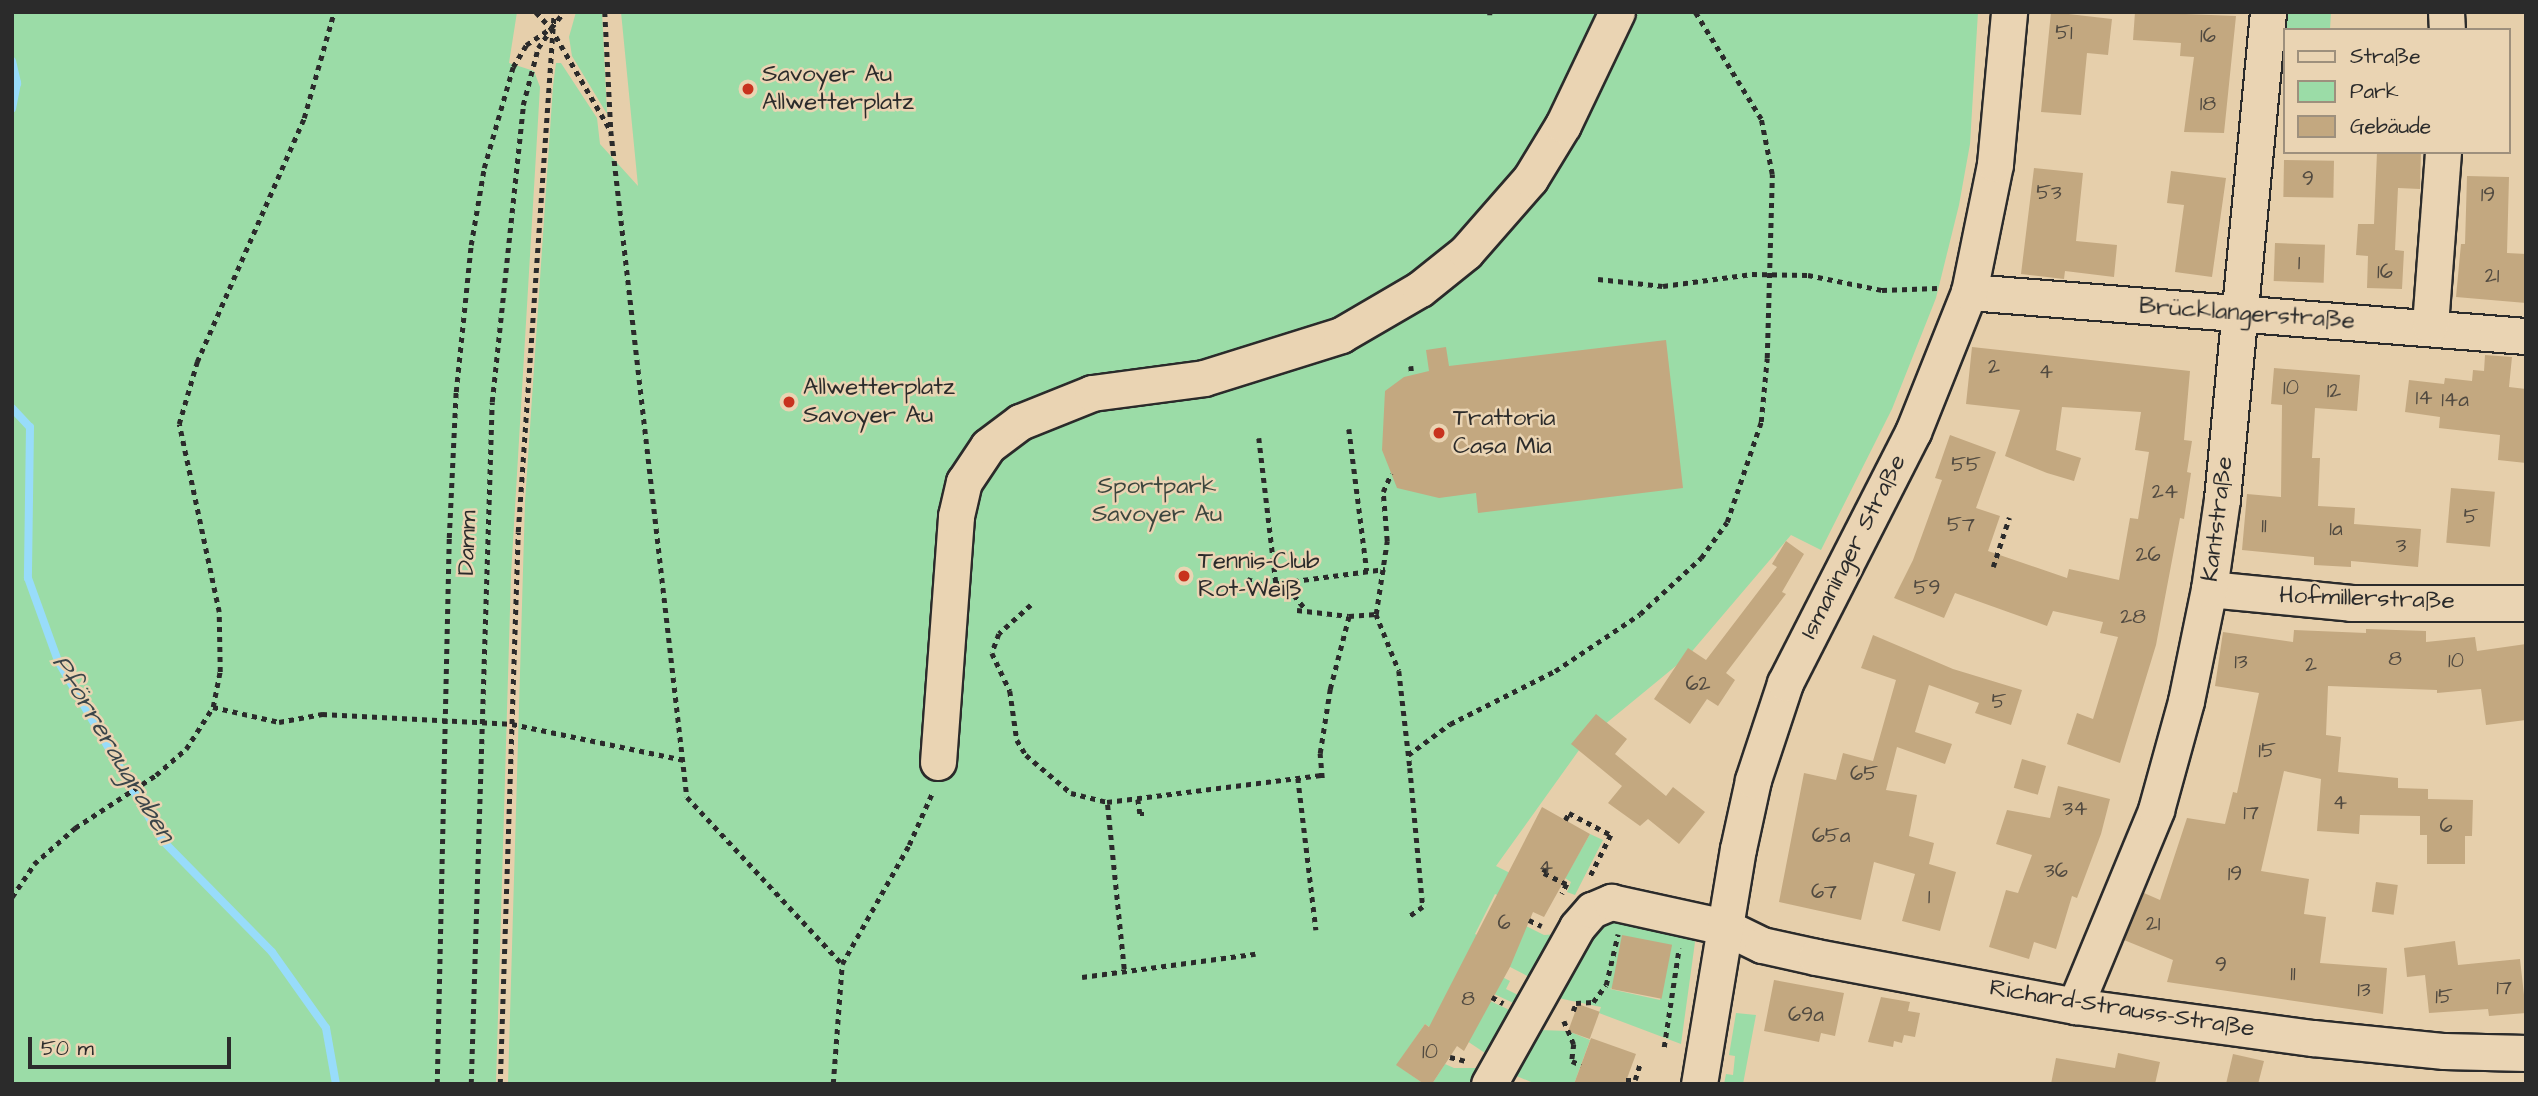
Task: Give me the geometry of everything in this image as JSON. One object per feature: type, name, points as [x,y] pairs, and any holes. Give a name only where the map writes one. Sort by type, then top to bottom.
[{"type":"street","points":[[938,762],[956,516],[964,482],[988,446],[1020,422],[1092,393],[1204,378],[1341,335],[1420,289],[1466,252],[1530,179],[1563,125],[1617,12]]},
{"type":"street","name":"Ismaninger Straße","points":[[1699,1084],[1753,780],[1785,683],[1913,432],[1994,164],[2008,12]]},
{"type":"street","name":"Kantstraße","points":[[2076,1006],[2156,810],[2186,701],[2209,589],[2269,12]]},
{"type":"street","points":[[2430,325],[2442,154]]},
{"type":"street","name":"Brücklangerstraße","points":[[1954,290],[2239,315],[2430,325],[2526,336]]},
{"type":"street","name":"Hofmillerstraße","points":[[2209,589],[2351,603],[2526,603]]},
{"type":"street","name":"Richard-Strauss-Straße","points":[[1489,1084],[1573,933],[1592,909],[1620,902],[1726,927],[1762,945],[2076,1006],[2326,1040],[2444,1051],[2526,1053]]},
{"type":"path","points":[[12,897],[34,864],[103,805],[156,775],[186,749],[213,706],[220,672],[219,612],[181,442],[181,408],[197,362],[304,118],[334,12]]},
{"type":"path","points":[[536,12],[551,28],[611,131]]},
{"type":"path","name":"Damm","points":[[471,1084],[497,341],[523,105],[538,48],[551,28],[554,12]]},
{"type":"path","points":[[437,1084],[444,718],[456,392],[475,213],[513,67],[526,45],[551,28],[564,12]]},
{"type":"path","points":[[605,12],[611,131],[687,797],[842,964]]},
{"type":"path","points":[[1408,755],[1450,724],[1555,671],[1669,592],[1701,558],[1727,522],[1761,422],[1770,274],[1772,174],[1761,119],[1695,12]]},
{"type":"path","points":[[500,1084],[518,532],[551,28]]},
{"type":"path","points":[[1598,279],[1663,286],[1770,274],[1808,275],[1882,290],[1954,290]]},
{"type":"path","points":[[1411,366],[1412,375]]},
{"type":"path","points":[[1349,429],[1367,571]]},
{"type":"path","points":[[1259,438],[1276,583]]},
{"type":"path","points":[[1391,474],[1383,492],[1385,569],[1376,593],[1376,614],[1399,671],[1408,755],[1423,907],[1407,918]]},
{"type":"path","points":[[1993,567],[2009,518]]},
{"type":"path","points":[[1264,585],[1385,569]]},
{"type":"path","points":[[1247,579],[1294,595],[1306,610]]},
{"type":"path","points":[[1031,605],[999,635],[992,653],[1010,691],[1017,740],[1026,755],[1071,793],[1107,802],[1322,777],[1330,690],[1349,616]]},
{"type":"path","points":[[1297,610],[1349,616],[1376,614]]},
{"type":"path","points":[[213,706],[279,722],[322,714],[444,718],[512,724],[684,760]]},
{"type":"path","points":[[833,1084],[842,964],[909,845],[936,784],[938,762]]},
{"type":"path","points":[[1298,778],[1317,930]]},
{"type":"path","points":[[1138,799],[1140,814],[1144,814]]},
{"type":"path","points":[[1107,802],[1119,970]]},
{"type":"path","points":[[1565,820],[1569,813],[1611,835],[1586,884]]},
{"type":"path","points":[[1546,868],[1544,873],[1567,884],[1562,895]]},
{"type":"path","points":[[1529,920],[1535,923]]},
{"type":"path","points":[[1573,1011],[1576,1003],[1593,1002],[1606,985],[1619,930]]},
{"type":"path","points":[[1664,1048],[1680,945]]},
{"type":"path","points":[[1082,977],[1255,954]]},
{"type":"path","points":[[1666,971],[1675,970]]},
{"type":"path","points":[[1492,997],[1499,1001]]},
{"type":"path","points":[[1564,1021],[1574,1044],[1573,1061],[1581,1065]]},
{"type":"path","points":[[1626,1080],[1634,1080],[1640,1064]]},
{"type":"green space","points":[[12,12],[517,12],[509,63],[534,71],[540,87],[511,575],[496,1084],[12,1084]]},
{"type":"green space","points":[[576,12],[602,12],[607,114],[572,56],[569,37]]},
{"type":"green space","name":"Sportpark Savoyer Au","points":[[621,12],[1978,12],[1970,144],[1959,205],[1936,298],[1892,409],[1821,550],[1791,535],[1688,656],[1587,739],[1496,866],[1522,879],[1511,901],[1495,894],[1475,934],[1513,953],[1526,926],[1544,935],[1560,934],[1535,980],[1487,955],[1481,966],[1510,981],[1506,989],[1524,998],[1520,1006],[1494,994],[1490,1001],[1516,1013],[1491,1057],[1455,1033],[1450,1041],[1425,1024],[1397,1065],[1424,1084],[508,1084],[525,502],[553,86],[556,63],[561,63],[597,118],[600,144],[638,186]]},
{"type":"green space","points":[[2280,12],[2331,12],[2330,28],[2282,28],[2282,62],[2278,62]]},
{"type":"green space","points":[[1590,834],[1603,840],[1575,895],[1567,892],[1571,882],[1565,878]]},
{"type":"green space","points":[[1612,919],[1693,937],[1695,942],[1681,1044],[1599,1013],[1601,1007],[1558,998],[1597,929]],"holes":[[[1671,945],[1660,1000],[1610,989]]]},
{"type":"green space","points":[[1736,1013],[1756,1015],[1743,1084],[1724,1084],[1726,1074],[1733,1075],[1735,1056],[1729,1055]]},
{"type":"green space","points":[[1540,1030],[1568,1031],[1590,1040],[1574,1084],[1536,1084],[1514,1075]]},
{"type":"green space","points":[[1445,1064],[1454,1068],[1483,1068],[1473,1084],[1432,1084]]},
{"type":"building","points":[[2051,12],[2112,19],[2108,55],[2087,53],[2081,115],[2041,112]]},
{"type":"building","points":[[2135,12],[2236,16],[2224,133],[2184,132],[2194,57],[2180,56],[2181,43],[2133,40]]},
{"type":"building","points":[[2377,154],[2421,154],[2420,189],[2398,188],[2395,250],[2404,251],[2402,289],[2367,288],[2368,256],[2356,255],[2358,224],[2374,224]]},
{"type":"building","points":[[2284,160],[2334,161],[2333,198],[2283,197]]},
{"type":"building","points":[[2034,168],[2083,173],[2076,241],[2117,245],[2114,277],[2065,271],[2064,279],[2021,274]]},
{"type":"building","points":[[2171,171],[2226,178],[2212,277],[2175,272],[2184,205],[2167,203]]},
{"type":"building","points":[[2467,176],[2509,177],[2507,253],[2526,254],[2526,303],[2456,297],[2461,244],[2465,244]]},
{"type":"building","points":[[2275,243],[2325,245],[2324,283],[2274,281]]},
{"type":"building","points":[[1666,340],[1683,488],[1478,513],[1476,493],[1439,498],[1397,488],[1382,450],[1385,391],[1404,377],[1429,371],[1426,350],[1446,347],[1449,366]]},
{"type":"building","points":[[1972,347],[2190,371],[2184,440],[2192,441],[2187,472],[2191,473],[2184,519],[2180,518],[2156,645],[2120,763],[2067,744],[2077,713],[2093,719],[2118,637],[2100,633],[2103,622],[2053,611],[2047,626],[1955,593],[1944,618],[1894,598],[1913,560],[1942,480],[1935,478],[1950,435],[1996,452],[1976,508],[2000,516],[1988,551],[2067,578],[2069,569],[2119,580],[2130,518],[2138,519],[2149,452],[2135,450],[2141,412],[2062,407],[2056,450],[2081,458],[2074,481],[2047,473],[2005,456],[2020,410],[1966,404]]},
{"type":"building","points":[[2485,355],[2512,357],[2509,387],[2526,389],[2526,463],[2498,460],[2500,435],[2439,428],[2440,417],[2405,412],[2409,380],[2444,384],[2445,378],[2472,381],[2473,370],[2484,371]]},
{"type":"building","points":[[2274,368],[2360,375],[2357,411],[2315,408],[2312,458],[2320,458],[2318,506],[2355,508],[2354,524],[2421,529],[2418,567],[2351,561],[2351,567],[2314,565],[2314,557],[2242,550],[2247,494],[2281,497],[2282,405],[2271,404]]},
{"type":"building","points":[[2451,488],[2495,492],[2490,547],[2446,543]]},
{"type":"building","points":[[1786,541],[1804,554],[1782,592],[1786,594],[1726,673],[1735,680],[1718,706],[1707,699],[1690,724],[1654,699],[1688,648],[1706,660],[1777,567],[1772,564]]},
{"type":"building","points":[[2366,629],[2426,631],[2426,642],[2475,637],[2477,651],[2526,644],[2526,720],[2486,725],[2481,689],[2437,693],[2437,690],[2328,686],[2326,735],[2341,737],[2338,772],[2398,778],[2398,788],[2428,789],[2428,799],[2473,800],[2472,836],[2465,836],[2465,864],[2427,864],[2427,835],[2420,835],[2420,816],[2360,815],[2359,834],[2317,831],[2321,779],[2284,771],[2261,871],[2309,879],[2304,914],[2326,917],[2320,963],[2387,968],[2383,1014],[2167,982],[2173,960],[2124,940],[2144,893],[2160,900],[2187,818],[2225,824],[2233,792],[2237,793],[2259,693],[2215,686],[2223,632],[2293,642],[2294,630],[2366,633]]},
{"type":"building","points":[[1873,635],[1953,669],[2022,690],[2011,725],[1975,713],[1979,703],[1929,685],[1915,732],[1952,744],[1945,764],[1897,747],[1886,790],[1917,795],[1909,836],[1934,843],[1929,864],[1956,872],[1940,931],[1902,921],[1915,874],[1874,862],[1861,920],[1779,902],[1804,773],[1836,780],[1843,753],[1873,761],[1896,680],[1861,668]]},
{"type":"building","points":[[1596,714],[1627,739],[1615,754],[1666,796],[1673,787],[1705,812],[1679,844],[1648,819],[1640,826],[1608,803],[1622,786],[1571,744]]},
{"type":"building","points":[[2022,759],[2046,766],[2038,795],[2014,788]]},
{"type":"building","points":[[2058,786],[2110,799],[2101,834],[2077,898],[2072,896],[2056,949],[2034,942],[2029,959],[1989,947],[2006,890],[2018,893],[2032,855],[1996,844],[2007,810],[2050,818]]},
{"type":"building","points":[[1542,807],[1590,834],[1544,917],[1533,912],[1510,967],[1464,1051],[1457,1046],[1432,1084],[1424,1084],[1396,1065],[1425,1024],[1429,1027]]},
{"type":"building","points":[[2376,882],[2398,885],[2394,915],[2372,912]]},
{"type":"building","points":[[1622,935],[1672,945],[1662,999],[1612,989]]},
{"type":"building","points":[[2455,941],[2458,965],[2520,959],[2526,1013],[2489,1016],[2488,1009],[2429,1013],[2425,975],[2407,977],[2404,948]]},
{"type":"building","points":[[1774,980],[1844,993],[1835,1036],[1821,1033],[1819,1042],[1764,1031]]},
{"type":"building","points":[[1881,997],[1910,1002],[1908,1011],[1920,1013],[1915,1037],[1904,1035],[1902,1043],[1894,1041],[1893,1047],[1868,1042]]},
{"type":"building","points":[[1578,1004],[1600,1012],[1590,1039],[1568,1031]]},
{"type":"building","points":[[1591,1038],[1636,1054],[1625,1084],[1574,1084]]},
{"type":"building","points":[[2118,1053],[2160,1062],[2155,1084],[2051,1084],[2056,1058],[2115,1068]]},
{"type":"building","points":[[2233,1054],[2264,1061],[2258,1084],[2226,1084]]},
{"type":"waterway","name":"Pförreraugraben","points":[[12,61],[17,83],[12,109]]},
{"type":"waterway","name":"Pförreraugraben","points":[[12,408],[30,427],[28,578],[58,661],[162,840],[272,952],[326,1028],[336,1084]]},
{"type":"place","name":"Savoyer Au Allwetterplatz","points":[[748,89]]},
{"type":"place","name":"Allwetterplatz Savoyer Au","points":[[789,402]]},
{"type":"place","name":"Trattoria Casa Mia","points":[[1439,433]]},
{"type":"place","name":"Tennis-Club Rot-Weiß","points":[[1184,576]]}]
